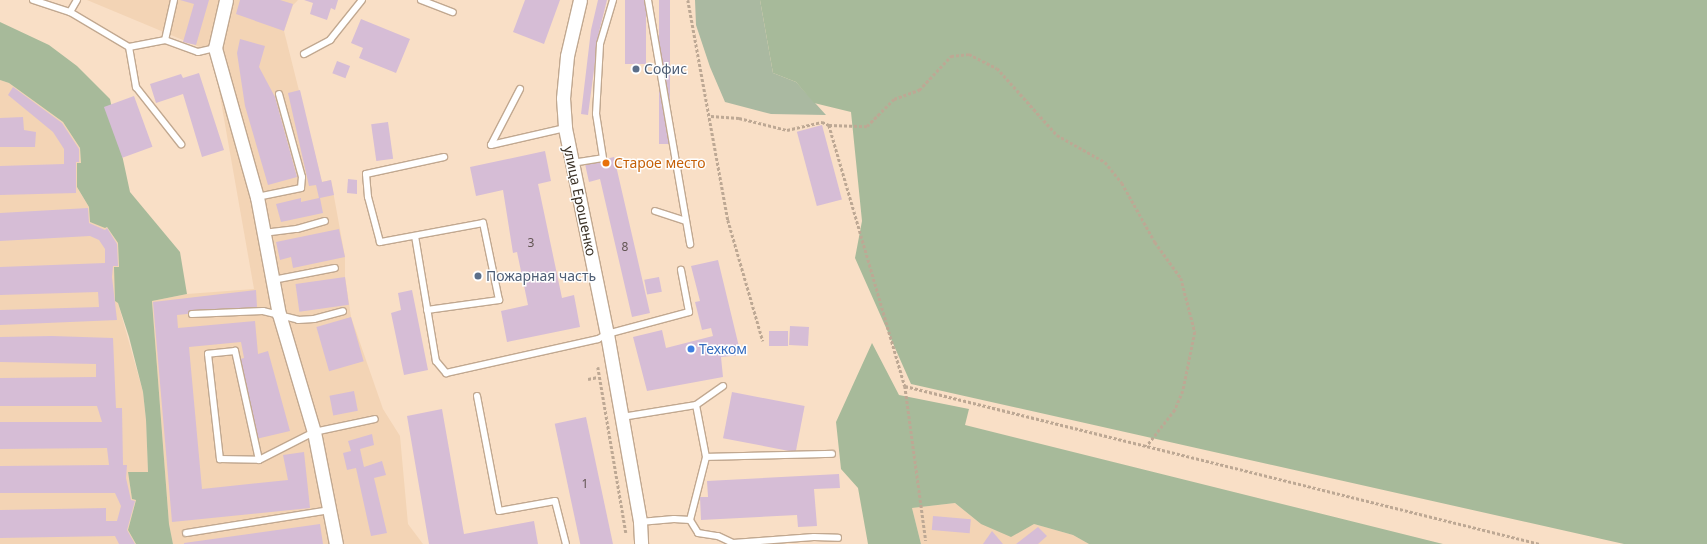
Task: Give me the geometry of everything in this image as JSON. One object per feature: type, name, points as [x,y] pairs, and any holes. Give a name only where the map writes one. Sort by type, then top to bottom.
[{"type":"street","points":[[226,0],[215,48],[257,197],[279,314],[314,432],[336,544]]},
{"type":"street","name":"улица Ерошенко","points":[[580,0],[566,56],[563,98],[565,128],[607,334],[640,522],[641,544]]},
{"type":"lane","points":[[33,0],[70,12],[129,47],[165,40],[198,52],[215,48]]},
{"type":"lane","points":[[70,12],[77,0]]},
{"type":"lane","points":[[165,40],[174,0]]},
{"type":"lane","points":[[304,54],[330,40],[362,0]]},
{"type":"lane","points":[[420,0],[453,12]]},
{"type":"lane","points":[[572,163],[603,158],[596,114],[600,44],[613,0]]},
{"type":"lane","points":[[648,0],[690,244]]},
{"type":"lane","points":[[129,47],[136,88],[181,144]]},
{"type":"lane","points":[[520,89],[491,145],[565,128]]},
{"type":"lane","points":[[257,197],[301,188],[302,177],[280,94]]},
{"type":"lane","points":[[427,310],[499,300],[483,223],[380,242],[368,197],[366,174],[444,157]]},
{"type":"lane","points":[[655,211],[685,220]]},
{"type":"lane","points":[[263,233],[297,229],[325,221]]},
{"type":"lane","points":[[415,236],[436,361],[446,373],[598,338],[607,334],[688,312],[681,270]]},
{"type":"lane","points":[[272,280],[335,268]]},
{"type":"lane","points":[[192,314],[263,311],[298,320],[314,319],[343,311]]},
{"type":"lane","points":[[259,460],[235,351],[208,354],[220,459],[259,460],[314,432],[375,419]]},
{"type":"lane","points":[[622,417],[696,405],[723,386]]},
{"type":"lane","points":[[477,396],[499,511],[554,501],[566,544]]},
{"type":"lane","points":[[696,405],[706,457],[690,520],[698,533],[718,536],[733,543],[838,538]]},
{"type":"lane","points":[[706,457],[832,454]]},
{"type":"lane","points":[[186,533],[330,510]]},
{"type":"lane","points":[[640,522],[674,518],[690,520]]},
{"type":"path","points":[[688,0],[692,30],[711,116],[728,220],[763,341]]},
{"type":"path","points":[[711,116],[739,118],[787,130],[822,122],[829,125],[867,126],[894,99],[919,90],[951,56],[969,54],[997,68],[1057,135],[1105,162],[1122,183],[1155,242],[1181,278],[1195,332],[1184,384],[1175,410],[1147,446]]},
{"type":"path","points":[[829,125],[905,386],[926,541]]},
{"type":"path","points":[[588,379],[598,377]]},
{"type":"path","points":[[905,386],[1540,544]]},
{"type":"shaded area","points":[[87,0],[298,0],[293,5],[284,31],[322,182],[331,180],[345,257],[345,277],[351,317],[383,409],[400,436],[408,524],[423,544],[173,544],[169,524],[152,301],[187,294],[254,289],[211,45],[202,48]]},
{"type":"shaded area","points":[[0,80],[9,83],[63,122],[80,148],[81,163],[77,163],[77,187],[89,207],[90,222],[107,227],[118,243],[119,267],[115,267],[118,303],[143,392],[146,420],[148,472],[128,472],[132,499],[136,500],[128,530],[136,544],[0,544]]},
{"type":"shaded area","points":[[955,503],[981,524],[1034,524],[1073,535],[1089,544],[921,544],[912,508]]},
{"type":"green space","points":[[695,0],[760,0],[773,73],[796,82],[826,115],[771,114],[725,102],[710,67],[696,25]]},
{"type":"green space","points":[[760,0],[1707,0],[1707,544],[1624,544],[911,384],[855,258],[862,221],[851,112],[814,103],[796,82],[773,73]]},
{"type":"green space","points":[[0,22],[49,45],[77,66],[110,99],[130,192],[180,252],[187,294],[152,301],[169,524],[173,544],[136,544],[128,530],[136,500],[132,499],[128,472],[148,472],[146,420],[143,392],[129,337],[118,303],[115,301],[114,267],[119,267],[118,243],[107,227],[105,228],[90,222],[89,207],[77,187],[77,163],[81,163],[80,148],[63,122],[9,83],[0,80]]},
{"type":"green space","points":[[872,343],[899,395],[969,409],[965,425],[1443,544],[1089,544],[1073,535],[1034,524],[1011,537],[981,524],[955,503],[912,508],[921,544],[868,544],[858,488],[841,469],[836,422]]},
{"type":"building","points":[[180,0],[209,0],[196,45],[183,42],[194,4]]},
{"type":"building","points":[[240,0],[280,0],[293,4],[284,31],[236,14]]},
{"type":"building","points":[[304,0],[338,0],[335,10],[331,8],[327,20],[310,14],[313,3]]},
{"type":"building","points":[[525,0],[560,0],[544,44],[513,32]]},
{"type":"building","points":[[598,0],[607,0],[599,32],[588,115],[581,114],[591,30]]},
{"type":"building","points":[[625,0],[646,0],[646,64],[625,64]]},
{"type":"building","points":[[659,0],[670,0],[670,144],[659,144]]},
{"type":"building","points":[[361,19],[410,39],[396,73],[359,58],[363,48],[351,43]]},
{"type":"building","points":[[240,39],[265,46],[259,67],[275,97],[297,177],[268,185],[245,106],[237,53]]},
{"type":"building","points":[[337,61],[350,66],[345,78],[332,73]]},
{"type":"building","points":[[199,73],[224,150],[202,157],[183,94],[156,103],[150,84],[181,74],[183,78]]},
{"type":"building","points":[[13,87],[62,123],[79,149],[79,162],[76,162],[76,193],[0,195],[0,166],[64,164],[64,149],[53,132],[8,95]]},
{"type":"building","points":[[300,90],[322,182],[331,180],[334,195],[320,198],[323,213],[281,222],[276,204],[301,198],[301,202],[319,198],[316,185],[309,186],[288,93]]},
{"type":"building","points":[[134,96],[152,147],[122,158],[104,107]]},
{"type":"building","points":[[23,117],[24,130],[36,132],[35,147],[0,147],[0,118]]},
{"type":"building","points":[[388,122],[393,159],[376,161],[371,124]]},
{"type":"building","points":[[822,125],[842,199],[817,206],[797,132]]},
{"type":"building","points":[[545,151],[551,181],[538,184],[562,298],[574,295],[580,327],[507,342],[501,311],[528,305],[517,252],[513,253],[503,190],[476,196],[470,167]]},
{"type":"building","points":[[614,157],[650,313],[632,317],[600,179],[589,182],[585,164]]},
{"type":"building","points":[[348,179],[357,180],[357,194],[347,193]]},
{"type":"building","points":[[88,208],[89,223],[105,230],[107,228],[117,244],[118,266],[113,266],[112,277],[117,320],[0,325],[0,310],[99,307],[98,292],[0,295],[0,267],[105,263],[105,249],[99,240],[90,236],[0,241],[0,213]]},
{"type":"building","points":[[339,229],[345,257],[293,268],[291,257],[280,260],[276,242]]},
{"type":"building","points":[[718,260],[741,355],[721,357],[723,377],[647,391],[633,337],[662,330],[666,348],[713,336],[711,328],[702,330],[695,302],[700,301],[691,266]]},
{"type":"building","points":[[345,277],[349,305],[299,312],[295,284]]},
{"type":"building","points":[[659,277],[662,292],[647,295],[644,280]]},
{"type":"building","points":[[256,290],[257,307],[177,315],[178,328],[255,321],[258,354],[268,351],[290,431],[256,439],[236,360],[244,358],[241,342],[189,347],[202,489],[288,480],[283,455],[304,452],[310,508],[172,522],[153,302]]},
{"type":"building","points":[[412,290],[428,370],[404,375],[391,313],[401,310],[398,293]]},
{"type":"building","points":[[351,317],[364,361],[329,371],[316,327]]},
{"type":"building","points":[[790,326],[809,327],[808,346],[789,345]]},
{"type":"building","points":[[769,331],[788,331],[788,346],[769,346]]},
{"type":"building","points":[[52,336],[113,338],[116,408],[122,408],[123,465],[127,465],[126,478],[131,500],[135,501],[127,530],[135,544],[119,544],[115,536],[0,538],[0,510],[106,508],[106,521],[117,521],[121,506],[115,493],[0,493],[0,466],[109,465],[107,448],[0,449],[0,422],[102,422],[97,406],[0,406],[0,378],[96,377],[96,364],[0,362],[0,337]]},
{"type":"building","points":[[354,391],[358,411],[333,415],[329,396]]},
{"type":"building","points":[[732,392],[805,406],[796,452],[723,438]]},
{"type":"building","points":[[442,409],[464,534],[534,521],[538,544],[429,544],[407,416]]},
{"type":"building","points":[[586,417],[613,544],[580,544],[555,424]]},
{"type":"building","points":[[372,434],[374,445],[360,449],[364,467],[382,461],[386,475],[374,478],[387,533],[371,536],[356,468],[347,470],[343,453],[351,451],[348,441]]},
{"type":"building","points":[[839,474],[840,488],[814,489],[817,526],[798,527],[797,515],[701,520],[700,497],[708,497],[707,481]]},
{"type":"building","points":[[933,516],[971,519],[970,533],[932,530]]},
{"type":"building","points":[[320,524],[323,544],[184,544],[184,543]]},
{"type":"building","points":[[1038,527],[1047,536],[1038,544],[1016,544]]},
{"type":"building","points":[[992,531],[1003,544],[983,544]]},
{"type":"place","name":"Софис","points":[[636,69]]},
{"type":"place","name":"Старое место","points":[[606,163]]},
{"type":"place","name":"Пожарная часть","points":[[478,276]]},
{"type":"place","name":"Техком","points":[[691,349]]}]
